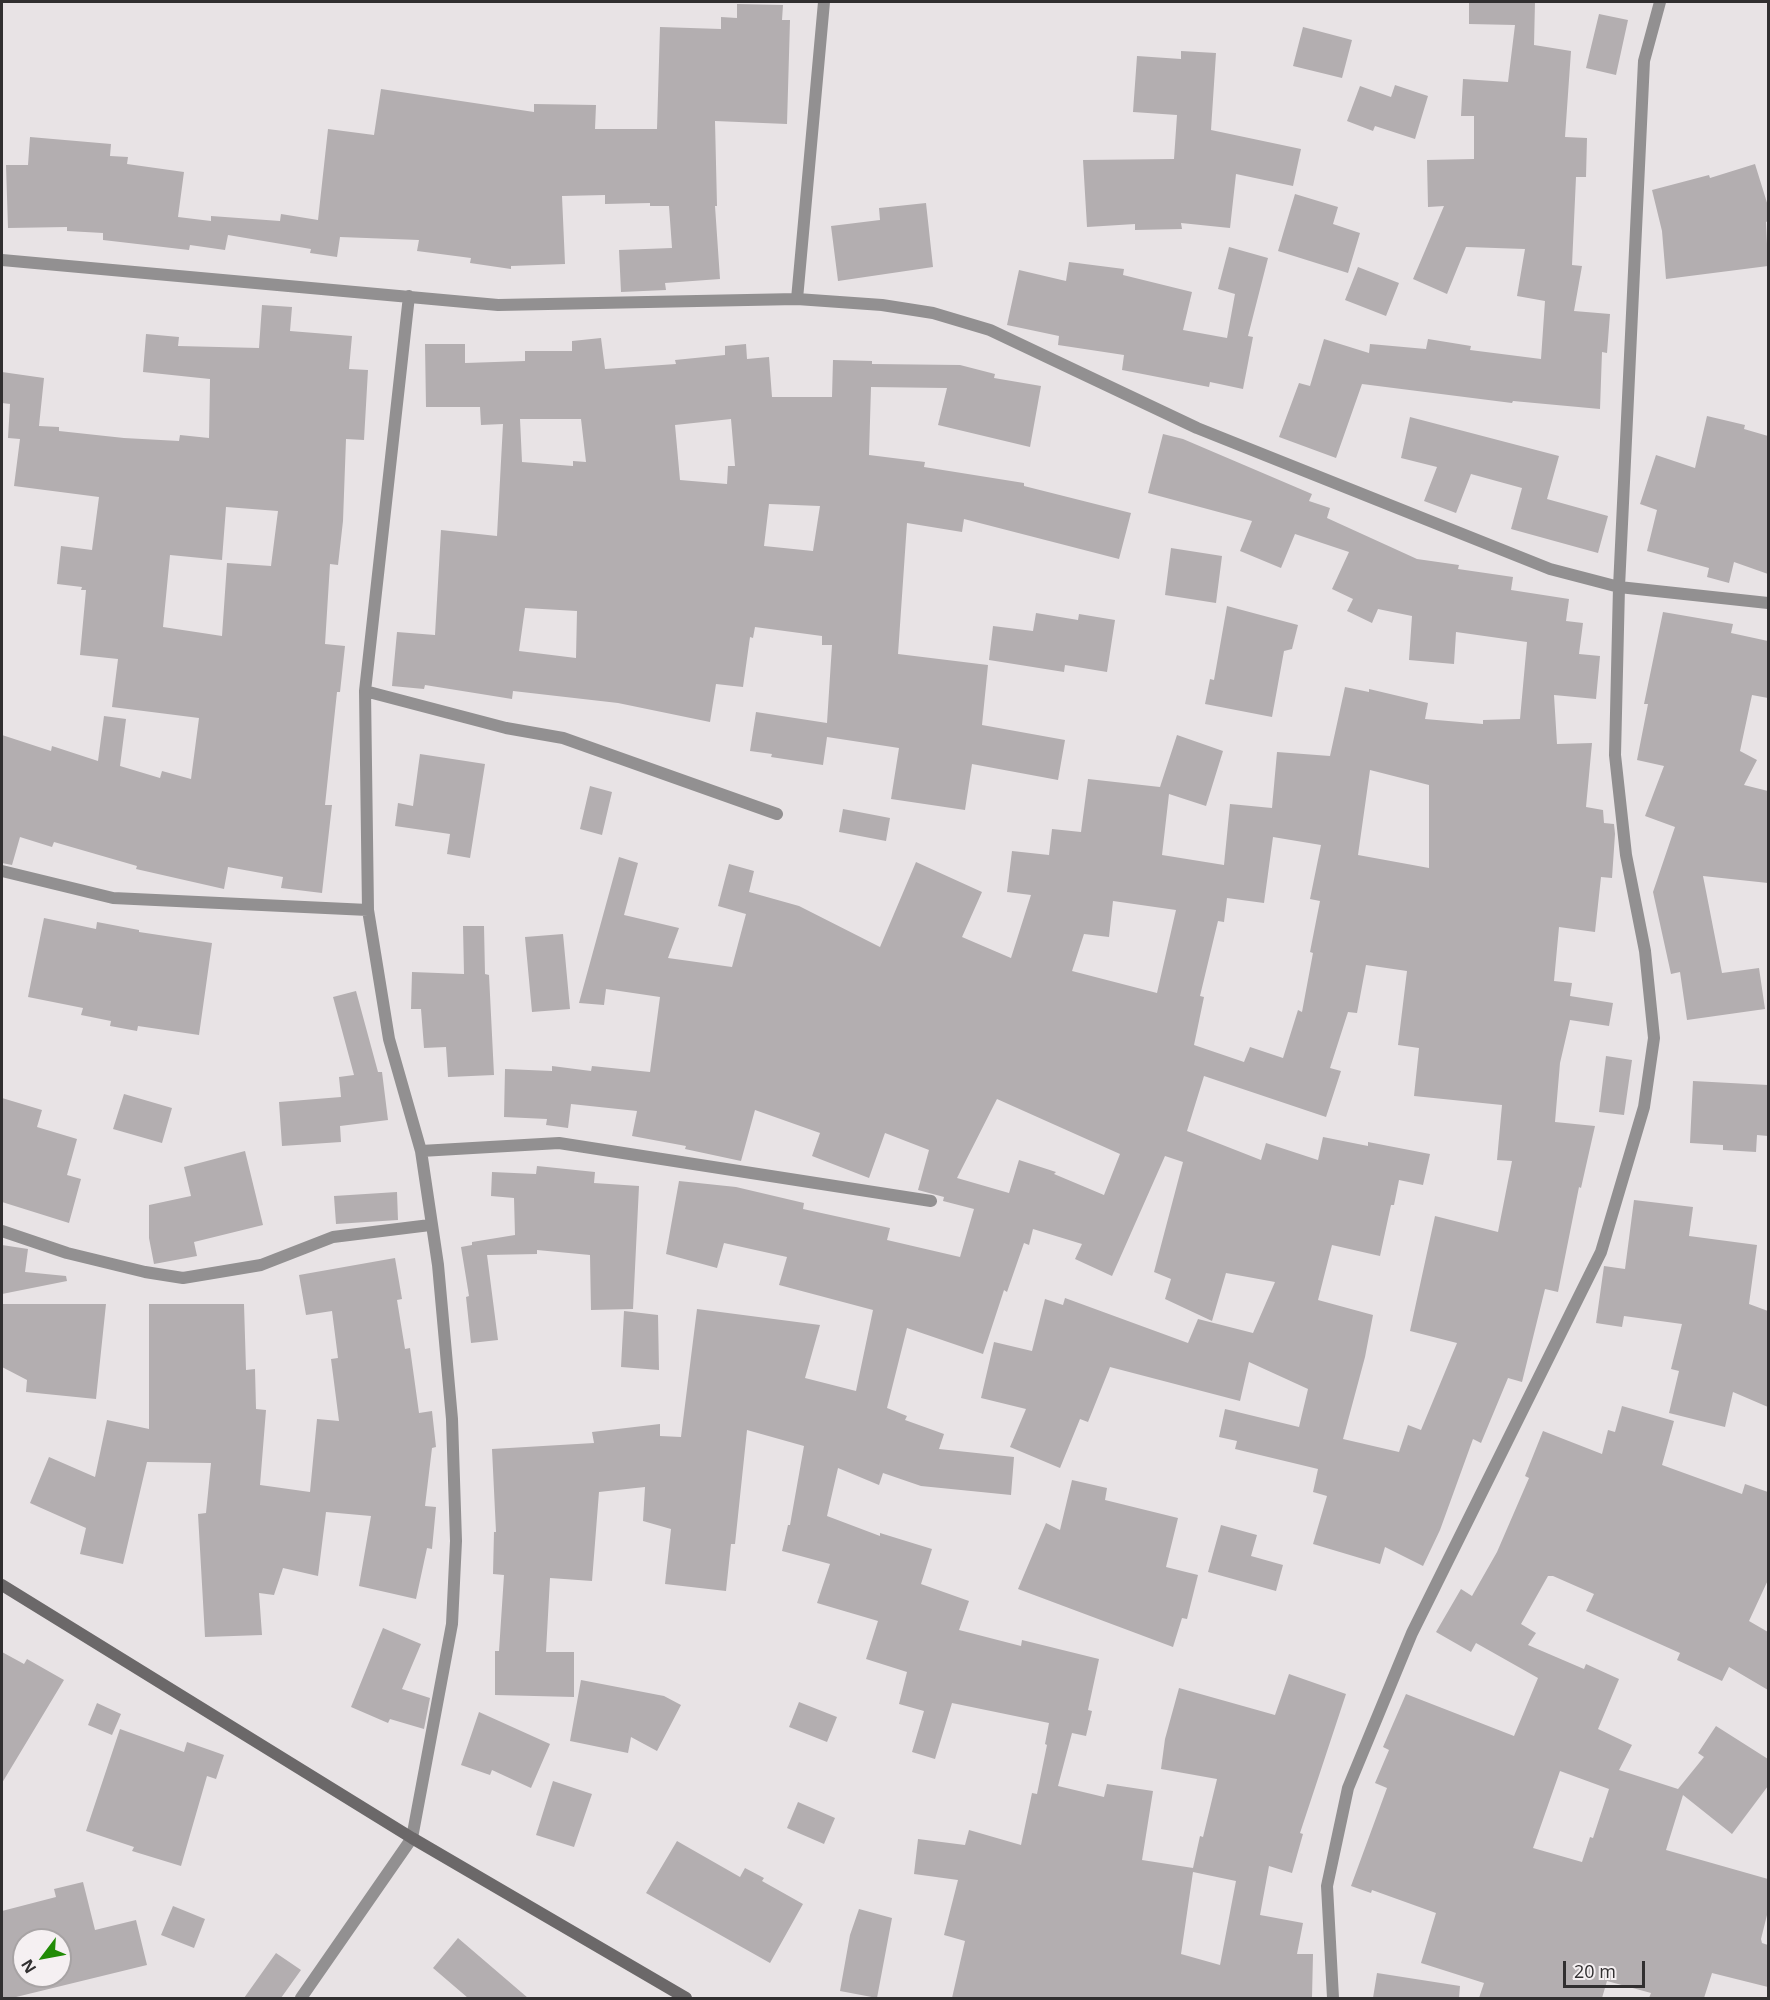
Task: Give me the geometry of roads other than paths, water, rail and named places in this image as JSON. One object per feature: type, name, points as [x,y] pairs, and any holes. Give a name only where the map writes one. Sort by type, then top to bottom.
[{"type":"main road","points":[[2,1585],[412,1838],[686,1998]]},
{"type":"street","points":[[797,299],[824,2]]},
{"type":"street","points":[[1333,1998],[1327,1886],[1348,1788],[1412,1634],[1601,1252],[1644,1107],[1654,1038],[1645,951],[1626,855],[1615,755],[1619,587],[1644,61],[1660,2]]},
{"type":"street","points":[[2,260],[498,305],[797,299],[882,305],[933,314],[990,330],[1208,432],[1550,569],[1619,587],[1768,603]]},
{"type":"street","points":[[301,1998],[412,1838],[452,1624],[456,1541],[452,1419],[438,1265],[430,1225],[421,1151],[389,1039],[368,910],[365,692],[409,296]]},
{"type":"street","points":[[365,692],[506,728],[562,738],[777,814]]},
{"type":"street","points":[[2,871],[132,900],[368,910]]},
{"type":"street","points":[[421,1151],[559,1143],[931,1201]]},
{"type":"street","points":[[2,1231],[68,1252],[146,1272],[183,1278],[261,1265],[333,1237],[430,1225]]}]
